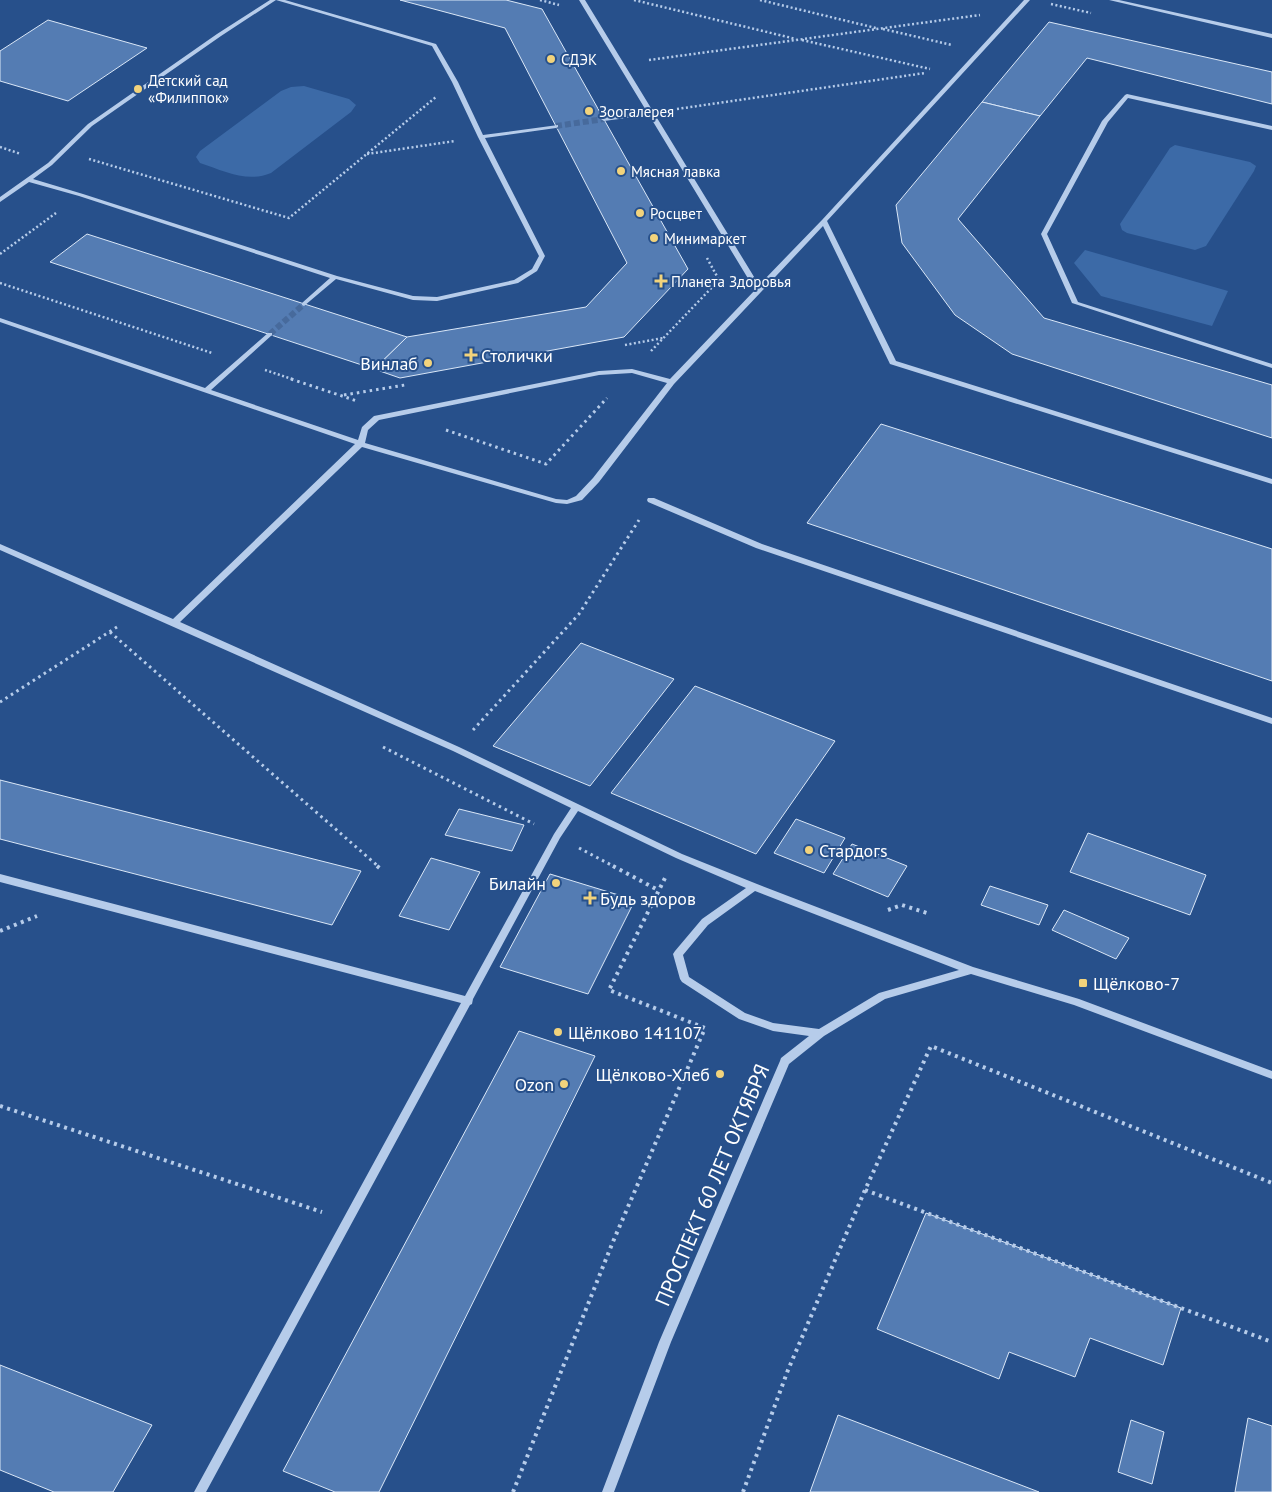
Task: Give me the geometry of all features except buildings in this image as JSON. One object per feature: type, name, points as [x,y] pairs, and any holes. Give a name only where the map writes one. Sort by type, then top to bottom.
[{"type":"street","points":[[0,200],[64,152],[90,125],[219,35],[274,0]]},
{"type":"street","points":[[28,180],[81,195],[335,277],[413,298],[437,299],[516,282],[535,270],[542,256],[455,82],[434,45],[279,0]]},
{"type":"street","points":[[582,0],[759,291]]},
{"type":"street","points":[[0,320],[382,451],[556,501],[567,502],[579,498],[596,480],[671,382],[759,291],[1027,0]]},
{"type":"street","points":[[1112,0],[1272,36]]},
{"type":"street","points":[[1272,128],[1127,96],[1104,122],[1044,234],[1075,303],[1272,366]]},
{"type":"street","points":[[604,119],[651,113]]},
{"type":"street","points":[[481,137],[556,126]]},
{"type":"street","points":[[824,221],[893,362],[1272,482]]},
{"type":"street","points":[[304,304],[335,277]]},
{"type":"street","points":[[207,390],[270,334]]},
{"type":"street","points":[[174,623],[361,443],[365,430],[377,418],[599,373],[632,371],[671,382]]},
{"type":"street","points":[[651,500],[759,546],[1272,721]]},
{"type":"street","points":[[0,547],[456,749],[679,856],[754,887],[971,970],[1076,1002],[1272,1075]]},
{"type":"street","points":[[200,1492],[469,1001],[557,836],[576,807]]},
{"type":"street","points":[[0,878],[469,1001]]},
{"type":"street","points":[[754,887],[705,922],[678,954],[685,979],[742,1016],[773,1027],[820,1033]]},
{"type":"street","name":"ПРОСПЕКТ 60 ЛЕТ ОКТЯБРЯ","points":[[608,1492],[665,1342],[785,1061],[820,1033],[882,996],[971,970]]},
{"type":"path","points":[[634,0],[937,71],[651,113]]},
{"type":"path","points":[[760,0],[958,47]]},
{"type":"path","points":[[648,60],[981,15]]},
{"type":"path","points":[[64,152],[289,218],[455,82]]},
{"type":"path","points":[[366,154],[481,137]]},
{"type":"path","points":[[0,254],[81,195]]},
{"type":"path","points":[[456,749],[579,614],[651,500]]},
{"type":"path","points":[[0,702],[120,626]]},
{"type":"path","points":[[110,632],[382,870]]},
{"type":"path","points":[[376,744],[437,773],[658,890]]},
{"type":"path","points":[[513,1492],[612,1244],[705,1028],[609,990],[658,890],[679,856]]},
{"type":"path","points":[[743,1492],[788,1370],[865,1190],[931,1046],[1272,1183]]},
{"type":"path","points":[[0,1106],[348,1220]]},
{"type":"path","points":[[865,1190],[1272,1342]]},
{"type":"shaded area","points":[[304,86],[349,99],[356,105],[351,112],[271,173],[253,177],[235,175],[200,163],[196,157],[200,151],[281,91],[291,87]]},
{"type":"shaded area","points":[[1175,145],[1250,162],[1256,166],[1206,246],[1195,250],[1127,233],[1122,230],[1120,224],[1170,148]]},
{"type":"shaded area","points":[[1085,250],[1228,291],[1212,326],[1101,296],[1074,263]]},
{"type":"tunnel","points":[[556,126],[604,119]]},
{"type":"tunnel","points":[[270,334],[304,304]]},
{"type":"place","name":"СДЭК","points":[[551,59]]},
{"type":"place","name":"Детский сад «Филиппок»","points":[[138,89]]},
{"type":"place","name":"Зоогалерея","points":[[589,111]]},
{"type":"place","name":"Мясная лавка","points":[[621,171]]},
{"type":"place","name":"Росцвет","points":[[640,213]]},
{"type":"place","name":"Минимаркет","points":[[654,238]]},
{"type":"place","name":"Планета Здоровья","points":[[661,281]]},
{"type":"place","name":"Столички","points":[[471,355]]},
{"type":"place","name":"Винлаб","points":[[428,363]]},
{"type":"place","name":"Стардогs","points":[[809,850]]},
{"type":"place","name":"Билайн","points":[[556,883]]},
{"type":"place","name":"Будь здоров","points":[[590,898]]},
{"type":"place","name":"Щёлково-7","points":[[1083,983]]},
{"type":"place","name":"Щёлково 141107","points":[[558,1032]]},
{"type":"place","name":"Щёлково-Хлеб","points":[[720,1074]]},
{"type":"place","name":"Ozon","points":[[564,1084]]}]
